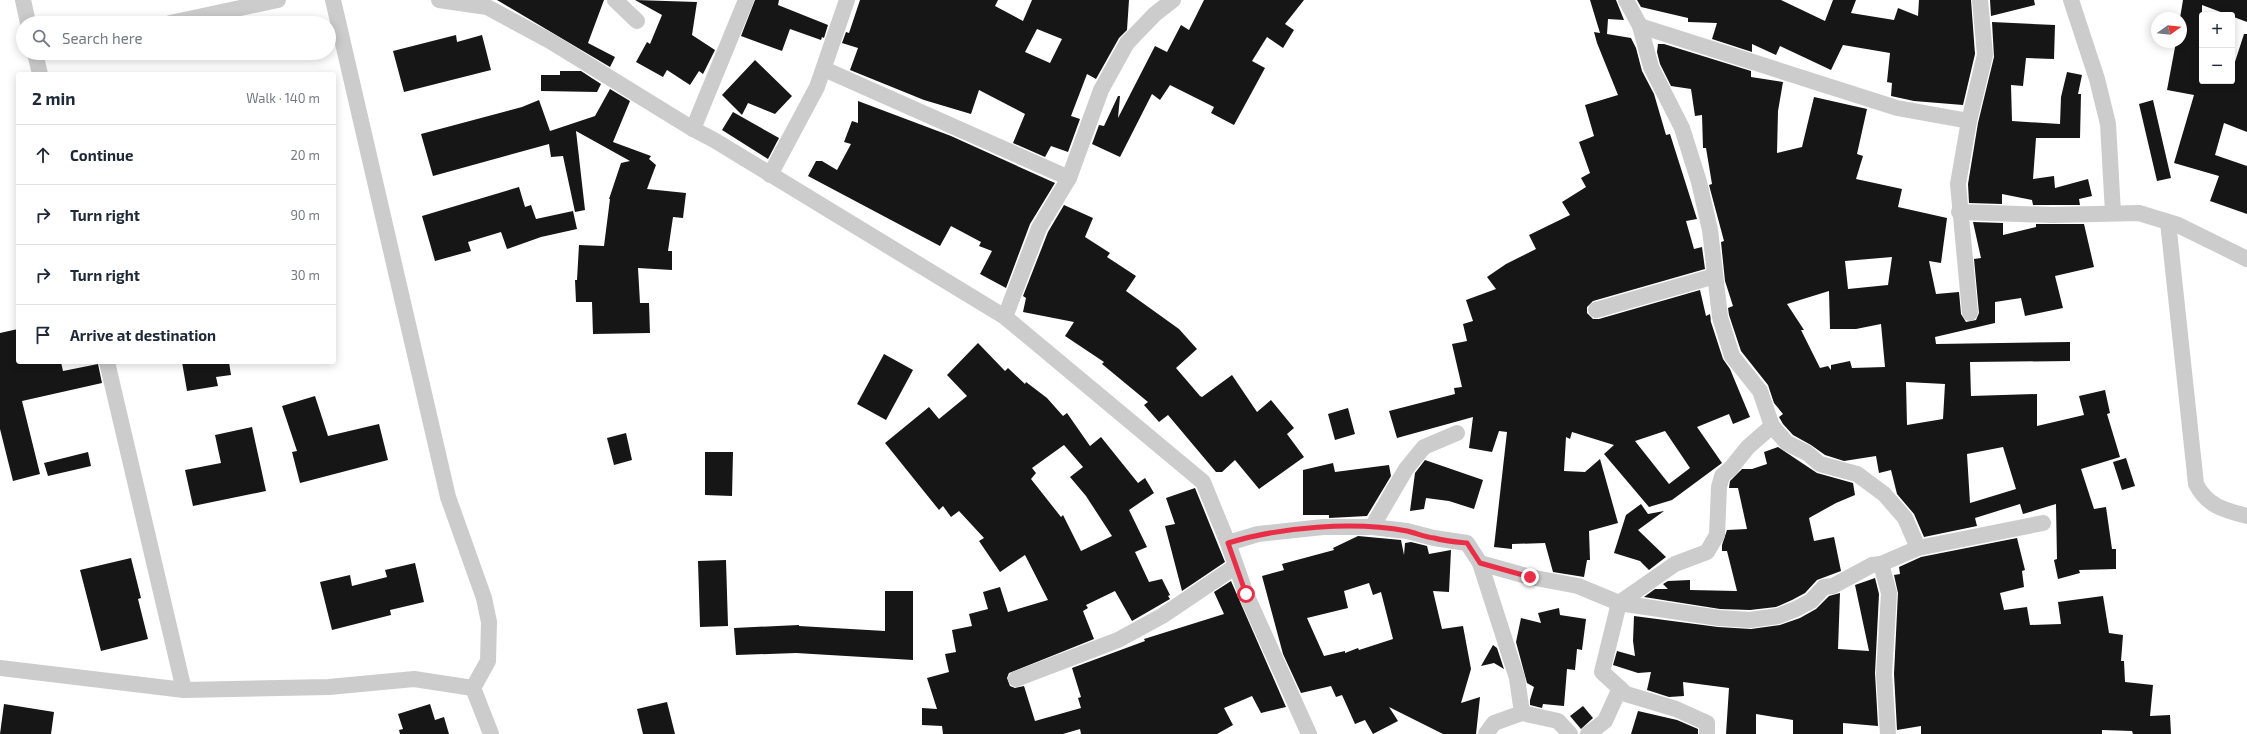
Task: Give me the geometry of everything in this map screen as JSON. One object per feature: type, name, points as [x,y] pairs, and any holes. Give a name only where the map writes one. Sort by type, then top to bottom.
[{"type":"street","points":[[23,0],[26,16]]},
{"type":"street","points":[[203,16],[278,0]]},
{"type":"street","points":[[333,0],[448,497],[484,598],[489,622],[488,661],[473,688]]},
{"type":"street","points":[[439,0],[488,3],[693,129],[714,140],[770,176],[1005,317],[1203,482],[1228,543],[1246,594],[1309,734]]},
{"type":"street","points":[[615,0],[637,21]]},
{"type":"street","points":[[693,129],[746,0]]},
{"type":"street","points":[[770,176],[824,69],[847,0]]},
{"type":"street","points":[[1005,317],[1039,228],[1069,178],[1101,90],[1127,44],[1155,14],[1173,0]]},
{"type":"street","points":[[1626,0],[1640,26],[1651,67],[1682,128],[1699,182],[1710,230],[1720,317],[1732,356],[1760,391],[1772,426],[1787,443],[1807,453],[1820,464],[1857,474],[1884,494],[1905,518],[1918,548]]},
{"type":"street","points":[[1970,313],[1959,212],[1958,184],[1968,121],[1985,55],[1980,0]]},
{"type":"street","points":[[2071,0],[2097,79],[2108,124],[2112,213]]},
{"type":"street","points":[[1640,26],[1897,108],[1968,121]]},
{"type":"street","points":[[37,60],[40,72]]},
{"type":"street","points":[[824,69],[1069,178]]},
{"type":"street","points":[[1959,212],[2053,215],[2138,213],[2168,222],[2247,259]]},
{"type":"street","points":[[2168,222],[2196,484],[2202,495],[2218,508],[2247,516]]},
{"type":"street","points":[[1596,310],[1715,276]]},
{"type":"street","points":[[107,364],[184,690]]},
{"type":"street","points":[[1707,734],[1707,723],[1676,709],[1626,694],[1602,672],[1620,603],[1675,564],[1707,552],[1717,535],[1719,487],[1722,476],[1732,468],[1748,447],[1772,426]]},
{"type":"street","points":[[1372,527],[1406,469],[1424,447],[1457,433]]},
{"type":"street","points":[[1480,563],[1530,577],[1578,586],[1620,603],[1719,618],[1750,620],[1778,616],[1796,609],[1811,601],[1824,587],[1833,586],[1872,565],[1881,564],[1918,548],[2043,523]]},
{"type":"street","points":[[1228,543],[1265,533],[1323,527],[1372,527],[1407,531],[1434,538],[1467,543],[1480,563],[1517,678],[1522,713]]},
{"type":"street","points":[[1881,564],[1889,592],[1884,674],[1888,734]]},
{"type":"street","points":[[1016,679],[1124,637],[1162,616],[1236,566]]},
{"type":"street","points":[[0,668],[184,690],[329,687],[414,679],[473,688]]},
{"type":"street","points":[[473,688],[492,734]]},
{"type":"street","points":[[1588,734],[1605,721],[1620,688]]},
{"type":"street","points":[[1486,734],[1494,723],[1522,713],[1558,720],[1570,734]]},
{"type":"building","points":[[497,0],[604,0],[588,43],[615,57],[610,67]]},
{"type":"building","points":[[635,0],[697,2],[692,35],[715,50],[703,74],[699,71],[690,85],[667,70],[663,77],[636,62],[647,42],[650,44],[662,15]]},
{"type":"building","points":[[755,0],[779,0],[778,5],[828,25],[824,38],[822,37],[821,40],[790,29],[782,51],[741,36]]},
{"type":"building","points":[[860,0],[998,0],[995,6],[1023,21],[1032,0],[1129,0],[1127,30],[1119,38],[1096,79],[1087,74],[1071,116],[1080,119],[1068,152],[1051,146],[1045,157],[1013,143],[1025,114],[979,90],[971,114],[924,100],[850,70],[858,48],[842,43],[846,32],[849,33]],"holes":[[[1037,29],[1062,39],[1050,63],[1025,52]]]},
{"type":"building","points":[[1204,0],[1304,0],[1285,24],[1294,30],[1283,48],[1267,37],[1252,61],[1265,68],[1234,125],[1211,113],[1214,107],[1170,85],[1160,100],[1152,94],[1120,157],[1092,144],[1099,125],[1104,126],[1118,96],[1120,96],[1118,118],[1155,46],[1167,52],[1181,25],[1189,30]]},
{"type":"building","points":[[1590,0],[1616,0],[1624,20],[1608,19],[1607,34],[1631,38],[1636,48],[1642,71],[1654,94],[1666,135],[1670,134],[1697,219],[1686,221],[1694,249],[1702,247],[1705,269],[1593,301],[1587,307],[1587,313],[1593,319],[1599,319],[1700,290],[1706,316],[1710,314],[1711,321],[1710,319],[1723,359],[1730,369],[1750,417],[1733,424],[1729,414],[1697,427],[1722,463],[1672,500],[1649,507],[1604,454],[1614,445],[1572,432],[1570,439],[1566,437],[1564,471],[1585,472],[1600,459],[1618,523],[1589,531],[1590,560],[1587,560],[1584,577],[1553,572],[1545,543],[1512,544],[1512,549],[1494,547],[1507,432],[1499,431],[1492,452],[1469,448],[1473,417],[1397,438],[1389,411],[1455,394],[1454,388],[1462,387],[1452,344],[1467,341],[1463,324],[1473,321],[1466,300],[1496,289],[1487,277],[1506,264],[1536,249],[1529,235],[1570,215],[1562,202],[1586,187],[1581,178],[1590,173],[1579,142],[1594,136],[1585,105],[1618,95],[1594,32],[1600,33]],"holes":[[[1665,431],[1690,468],[1669,484],[1635,441]]]},
{"type":"building","points":[[1637,0],[1781,0],[1825,21],[1833,0],[1856,0],[1851,13],[1894,20],[1898,8],[1918,16],[1919,0],[1971,0],[1975,54],[1963,105],[1914,101],[1891,96],[1892,83],[1887,82],[1890,53],[1843,45],[1831,70],[1780,46],[1776,55],[1752,44],[1752,52],[1712,39],[1717,23],[1688,22],[1688,18],[1641,7]]},
{"type":"building","points":[[1990,0],[2034,0],[2035,5],[1991,16]]},
{"type":"building","points":[[2183,0],[2247,0],[2247,22],[2235,17],[2235,12],[2221,12],[2202,5],[2202,12],[2199,12],[2199,84],[2235,84],[2235,62],[2244,34],[2247,34],[2247,132],[2224,123],[2215,155],[2247,166],[2247,214],[2210,201],[2219,176],[2174,163],[2194,95],[2167,90],[2175,48],[2187,48],[2187,12],[2181,12]]},
{"type":"building","points":[[1992,22],[2055,25],[2054,59],[2026,58],[2023,86],[2011,85],[2012,121],[2060,124],[2061,97],[2067,72],[2082,75],[2078,94],[2081,94],[2080,138],[2036,138],[2033,179],[2054,176],[2055,188],[2088,179],[2092,196],[2079,199],[2080,205],[2033,205],[2032,200],[2002,194],[2002,204],[1969,203],[1968,184],[1978,123],[1994,57]]},
{"type":"building","points":[[456,35],[457,42],[482,35],[491,70],[404,92],[393,51]]},
{"type":"building","points":[[1658,44],[1664,44],[1751,71],[1751,77],[1783,82],[1778,111],[1777,153],[1802,147],[1814,97],[1867,109],[1857,154],[1863,156],[1856,179],[1902,189],[1898,207],[1947,218],[1941,263],[1929,261],[1936,294],[1959,292],[1961,314],[1966,322],[1976,320],[1979,313],[1974,259],[1981,258],[1973,222],[2003,223],[2003,235],[2036,227],[2036,224],[2084,224],[2094,267],[2055,276],[2063,308],[2025,316],[2021,298],[1995,302],[1995,323],[1935,337],[1936,344],[2070,342],[2070,361],[1970,362],[1971,396],[2037,394],[2037,426],[2084,415],[2079,396],[2105,390],[2110,413],[2107,414],[2120,457],[2081,469],[2094,509],[2106,507],[2112,549],[2116,549],[2116,569],[2079,570],[2080,573],[2058,579],[2054,560],[2057,559],[2056,504],[2023,514],[2020,504],[1975,518],[1977,526],[1924,537],[1914,514],[1897,494],[1891,470],[1879,473],[1876,456],[1844,461],[1825,455],[1793,435],[1783,424],[1779,417],[1783,414],[1774,403],[1768,385],[1741,351],[1729,315],[1728,308],[1733,306],[1725,281],[1721,242],[1724,241],[1709,185],[1712,184],[1706,148],[1703,148],[1702,115],[1695,116],[1691,89],[1671,86],[1660,64],[1657,52]],"holes":[[[1892,257],[1888,285],[1848,289],[1845,261]],[[1829,291],[1830,329],[1856,329],[1881,324],[1885,367],[1852,368],[1850,361],[1831,365],[1831,370],[1828,366],[1820,368],[1801,330],[1804,330],[1787,304]],[[1906,382],[1945,384],[1943,419],[1907,425]],[[2003,447],[2016,489],[1970,503],[1967,454]]]},
{"type":"building","points":[[755,60],[792,96],[775,114],[748,103],[742,115],[722,95]]},
{"type":"building","points":[[560,71],[581,71],[601,84],[597,92],[541,91],[541,75],[560,75]]},
{"type":"building","points":[[610,89],[630,101],[613,142],[651,156],[649,159],[656,165],[647,189],[686,193],[683,218],[673,217],[668,251],[672,251],[672,270],[638,268],[640,303],[649,303],[650,333],[593,334],[592,302],[576,302],[575,280],[577,280],[579,245],[604,246],[609,199],[621,163],[630,161],[576,131],[585,210],[575,212],[563,156],[551,157],[549,144],[433,176],[421,134],[522,107],[539,100],[550,131],[595,116]]},
{"type":"building","points":[[2153,100],[2171,178],[2157,181],[2139,104]]},
{"type":"building","points":[[858,101],[951,136],[1055,183],[1030,224],[1006,288],[980,274],[992,251],[979,246],[981,242],[951,226],[940,246],[808,176],[816,161],[822,161],[837,170],[851,144],[844,142],[852,121],[858,123]]},
{"type":"building","points":[[733,112],[779,138],[768,159],[722,130]]},
{"type":"building","points":[[519,187],[525,207],[531,205],[536,219],[573,211],[577,229],[541,237],[507,249],[501,232],[468,242],[471,251],[435,261],[422,216]]},
{"type":"building","points":[[1064,205],[1093,218],[1085,237],[1110,253],[1107,257],[1136,276],[1126,291],[1179,329],[1197,349],[1176,368],[1200,396],[1202,397],[1232,375],[1257,412],[1271,400],[1294,428],[1287,434],[1304,457],[1259,489],[1235,460],[1222,472],[1216,472],[1168,415],[1159,422],[1144,405],[1148,402],[1102,364],[1104,362],[1065,336],[1074,322],[1023,312],[1026,298],[1023,296],[1048,232]]},
{"type":"building","points":[[16,329],[16,364],[61,364],[63,371],[98,364],[102,383],[22,401],[40,474],[13,481],[0,429],[0,333]]},
{"type":"building","points":[[978,343],[1005,371],[1008,368],[1025,384],[1026,382],[1047,398],[1063,416],[1067,413],[1090,446],[1101,437],[1138,483],[1145,478],[1154,493],[1129,510],[1147,547],[1135,552],[1149,582],[1162,579],[1170,595],[1168,596],[1170,599],[1132,621],[1115,591],[1086,605],[1088,608],[1083,611],[1094,639],[1009,673],[1007,678],[1010,686],[1015,688],[1024,686],[1035,721],[1081,708],[1078,698],[1081,697],[1072,668],[1145,641],[1144,639],[1224,614],[1214,592],[1231,581],[1286,707],[1261,713],[1252,696],[1224,708],[1233,725],[1217,734],[1081,734],[1080,729],[1063,734],[943,734],[942,726],[922,725],[922,708],[937,709],[927,678],[949,672],[945,654],[956,652],[952,630],[972,626],[969,614],[988,609],[983,592],[1000,587],[1008,612],[1048,600],[1025,555],[1000,572],[979,541],[984,538],[959,511],[951,517],[943,506],[939,510],[885,443],[929,407],[939,419],[967,396],[947,375]],"holes":[[[1064,445],[1083,467],[1070,477],[1086,496],[1112,536],[1081,551],[1063,515],[1061,517],[1031,479],[1036,473],[1032,468]]]},
{"type":"building","points":[[884,354],[913,370],[886,420],[857,404]]},
{"type":"building","points":[[182,364],[229,364],[231,375],[216,377],[218,386],[187,391]]},
{"type":"building","points":[[315,396],[328,436],[379,424],[388,460],[300,483],[292,452],[297,451],[282,406]]},
{"type":"building","points":[[1348,408],[1355,434],[1335,440],[1328,414]]},
{"type":"building","points":[[252,427],[266,491],[193,506],[185,470],[221,463],[215,435]]},
{"type":"building","points":[[626,433],[632,460],[614,465],[607,438]]},
{"type":"building","points":[[1778,447],[1817,473],[1853,483],[1855,495],[1836,503],[1809,518],[1814,541],[1834,537],[1841,571],[1817,580],[1805,593],[1776,607],[1750,610],[1720,609],[1644,597],[1655,589],[1668,589],[1663,584],[1668,581],[1690,580],[1690,590],[1737,591],[1727,551],[1722,551],[1722,545],[1727,530],[1747,529],[1738,488],[1729,488],[1730,481],[1742,469],[1752,469],[1767,464],[1764,452]]},
{"type":"building","points":[[88,452],[91,466],[48,476],[44,463]]},
{"type":"building","points":[[705,452],[733,452],[732,496],[705,495]]},
{"type":"building","points":[[2126,458],[2135,486],[2122,490],[2113,462]]},
{"type":"building","points":[[1425,460],[1483,480],[1474,509],[1449,501],[1426,498],[1424,509],[1410,511],[1415,473]]},
{"type":"building","points":[[1333,463],[1335,472],[1389,465],[1391,476],[1367,516],[1329,518],[1329,515],[1303,515],[1303,470]]},
{"type":"building","points":[[1195,488],[1225,562],[1182,591],[1165,526],[1175,524],[1166,498]]},
{"type":"building","points":[[1641,504],[1648,514],[1664,511],[1638,530],[1666,557],[1649,570],[1640,561],[1614,553],[1626,515]]},
{"type":"building","points":[[1358,536],[1401,540],[1404,555],[1405,543],[1411,542],[1427,546],[1429,554],[1451,550],[1449,592],[1433,591],[1442,629],[1463,626],[1471,669],[1461,703],[1480,697],[1476,734],[1443,734],[1389,707],[1398,721],[1373,734],[1365,720],[1355,724],[1342,695],[1336,697],[1331,686],[1301,693],[1283,654],[1262,576],[1284,570],[1282,564],[1334,550],[1333,548]],"holes":[[[1369,583],[1373,595],[1381,592],[1393,639],[1359,650],[1358,648],[1345,653],[1345,651],[1324,656],[1307,618],[1348,608],[1344,591]]]},
{"type":"building","points":[[2017,538],[2025,570],[2022,571],[2024,587],[2000,593],[2004,610],[2027,607],[2030,625],[2061,624],[2058,602],[2103,596],[2109,633],[2123,635],[2121,661],[2124,661],[2125,682],[2153,685],[2150,716],[2170,715],[2171,734],[2133,734],[2132,731],[2102,730],[2102,734],[1921,734],[1921,726],[1897,730],[1894,674],[1898,593],[1894,575],[1900,574],[1899,567],[1921,557]]},
{"type":"building","points":[[131,558],[141,598],[138,599],[148,639],[101,651],[80,570]]},
{"type":"building","points":[[726,560],[728,626],[700,627],[698,561]]},
{"type":"building","points":[[415,563],[424,602],[390,610],[391,615],[332,630],[320,582],[350,575],[352,586],[387,577],[385,570]]},
{"type":"building","points":[[1875,578],[1879,594],[1875,673],[1878,726],[1843,723],[1843,734],[1793,734],[1793,720],[1756,714],[1756,734],[1726,734],[1729,688],[1683,682],[1684,696],[1669,697],[1647,690],[1651,672],[1638,673],[1613,665],[1617,651],[1635,656],[1633,641],[1634,616],[1718,627],[1751,629],[1780,625],[1800,618],[1816,609],[1829,596],[1840,593],[1838,649],[1869,651],[1855,585]]},
{"type":"building","points":[[885,591],[913,591],[913,660],[796,653],[736,655],[734,628],[799,625],[885,631]]},
{"type":"building","points":[[1559,608],[1560,615],[1586,619],[1582,650],[1577,649],[1575,670],[1567,669],[1564,706],[1543,704],[1542,708],[1530,705],[1534,687],[1527,683],[1516,642],[1521,618],[1541,623],[1538,613]]},
{"type":"building","points":[[1493,645],[1497,648],[1504,669],[1494,663],[1481,666]]},
{"type":"building","points":[[667,702],[675,734],[643,734],[637,709]]},
{"type":"building","points":[[4,704],[54,712],[51,734],[0,734]]},
{"type":"building","points":[[430,704],[435,720],[444,717],[449,734],[400,734],[399,730],[403,729],[398,714]]},
{"type":"building","points":[[1583,706],[1593,718],[1581,729],[1570,716]]},
{"type":"building","points":[[1638,711],[1677,720],[1698,729],[1698,734],[1631,734]]},
{"type":"route","points":[[1246,594],[1228,543],[1258,534],[1323,527],[1372,527],[1407,531],[1434,538],[1467,543],[1480,563],[1530,577]]}]
